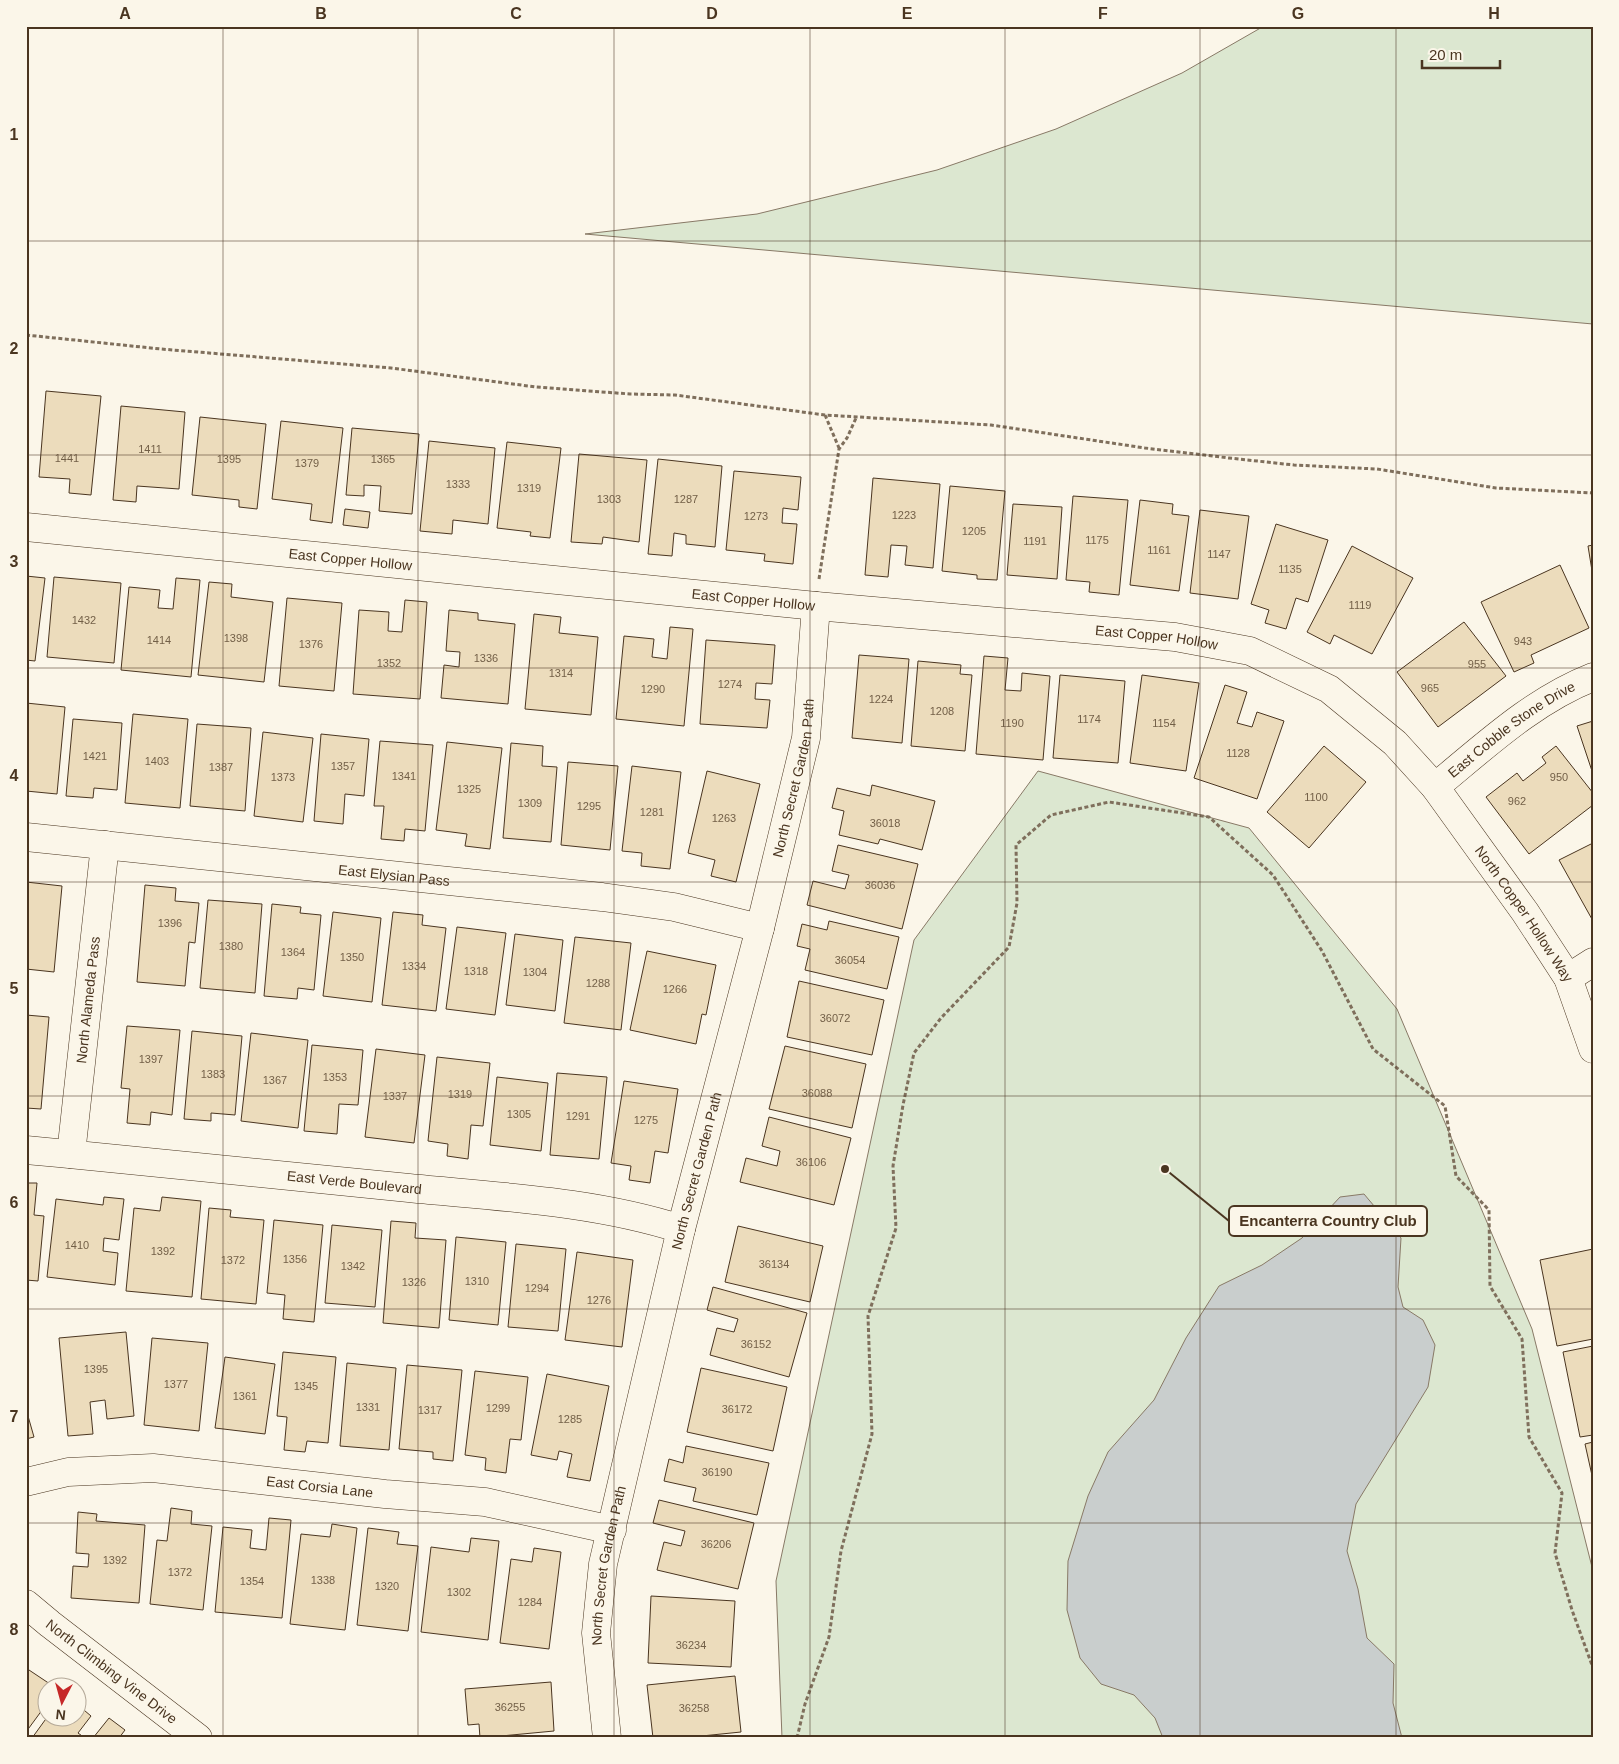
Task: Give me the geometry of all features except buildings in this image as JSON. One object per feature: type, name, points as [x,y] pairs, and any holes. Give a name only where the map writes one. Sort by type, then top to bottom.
[{"type":"street","name":"East Copper Hollow","points":[[26,527],[816,606],[1175,637],[1250,652],[1329,689],[1395,743],[1434,787]]},
{"type":"street","name":"North Secret Garden Path","points":[[607,1738],[596,1633],[603,1564],[681,1229],[760,928],[806,738],[816,606]]},
{"type":"street","name":"East Cobble Stone Drive","points":[[1434,787],[1526,712],[1572,685],[1593,677]]},
{"type":"street","name":"North Copper Hollow Way","points":[[1434,787],[1525,912],[1568,978],[1593,1050]]},
{"type":"street","name":"East Elysian Pass","points":[[26,837],[602,897],[674,907],[760,928]]},
{"type":"street","name":"North Alameda Pass","points":[[70,1154],[105,845]]},
{"type":"street","points":[[1568,978],[1593,962]]},
{"type":"street","name":"East Verde Boulevard","points":[[26,1150],[515,1198],[650,1219],[681,1229]]},
{"type":"street","name":"East Corsia Lane","points":[[26,1482],[68,1472],[153,1468],[385,1494],[485,1502],[612,1530]]},
{"type":"street","name":"North Climbing Vine Drive","points":[[26,1604],[198,1738]]},
{"type":"path","points":[[26,335],[170,350],[391,368],[536,387],[630,394],[675,395],[856,418],[991,425],[1228,458],[1294,465],[1376,470],[1496,488],[1593,493]]},
{"type":"path","points":[[825,415],[839,449]]},
{"type":"path","points":[[816,606],[839,449],[847,438],[856,418]]},
{"type":"path","points":[[797,1738],[804,1704],[829,1637],[841,1551],[872,1434],[868,1316],[896,1228],[893,1166],[914,1054],[941,1018],[1008,947],[1017,903],[1016,846],[1051,815],[1109,802],[1209,817],[1273,875],[1322,951],[1373,1049],[1445,1106],[1456,1176],[1489,1210],[1490,1286],[1522,1339],[1529,1437],[1562,1493],[1555,1553],[1572,1610],[1593,1668]]},
{"type":"green space","points":[[1264,26],[1593,26],[1593,324],[585,234],[757,214],[937,170],[1056,129],[1182,73]]},
{"type":"green space","points":[[1038,771],[1249,828],[1397,1009],[1532,1329],[1593,1571],[1593,1738],[782,1738],[776,1581],[914,940]]},
{"type":"shaded area","points":[[1364,1194],[1401,1238],[1398,1287],[1403,1307],[1423,1320],[1435,1345],[1428,1387],[1356,1504],[1347,1551],[1358,1589],[1367,1638],[1394,1664],[1393,1703],[1402,1738],[1163,1738],[1155,1718],[1134,1695],[1101,1684],[1080,1658],[1067,1610],[1068,1561],[1088,1496],[1108,1452],[1154,1400],[1186,1338],[1219,1286],[1262,1265],[1302,1238],[1340,1197]]},
{"type":"place","name":"Encanterra Country Club","points":[[1165,1169]]}]
